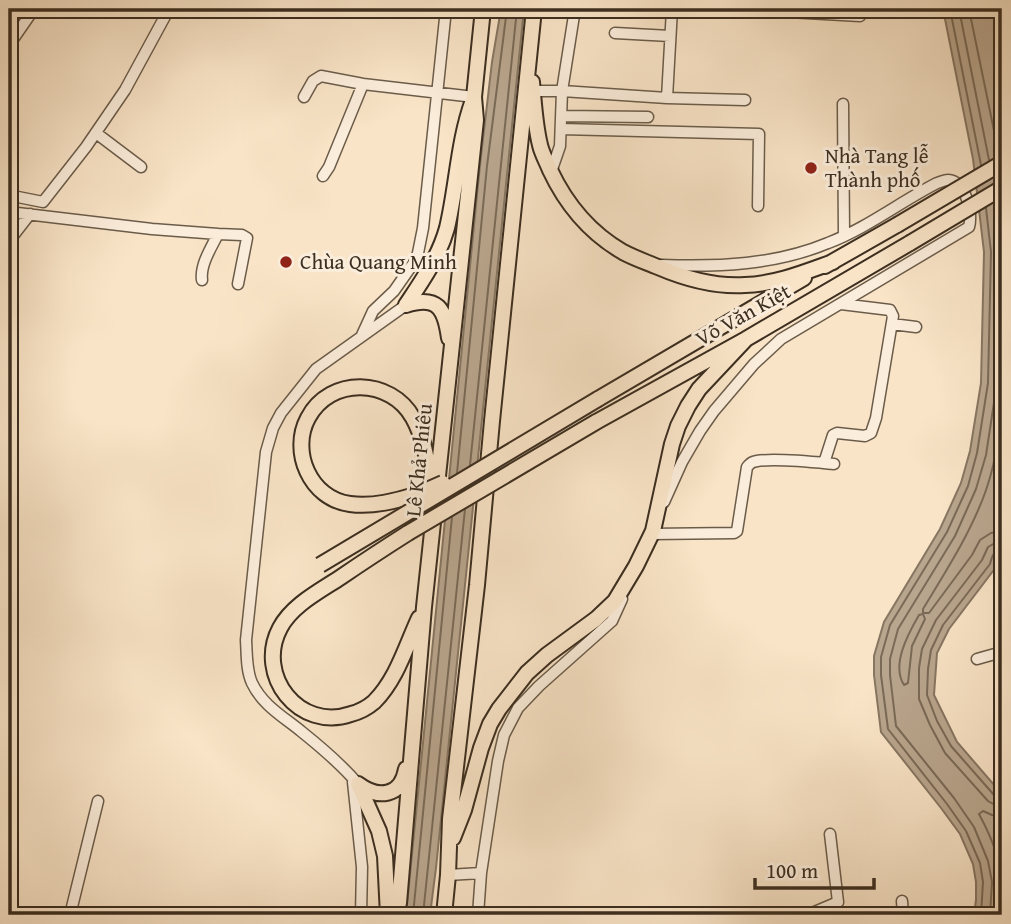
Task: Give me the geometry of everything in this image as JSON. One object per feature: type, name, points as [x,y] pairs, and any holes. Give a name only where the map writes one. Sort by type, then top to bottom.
[{"type":"highway","name":"Lê Khả Phiêu","points":[[394,915],[398,903],[424,607],[477,120],[474,97],[483,9]]},
{"type":"highway","points":[[444,915],[450,820],[477,585],[534,9]]},
{"type":"highway","points":[[529,53],[540,147],[559,188],[572,208],[607,242],[625,253],[681,277],[691,273],[705,283],[748,285],[775,281],[833,262]]},
{"type":"highway","points":[[406,305],[433,262],[446,229],[466,118],[474,97]]},
{"type":"highway","name":"Võ Văn Kiệt","points":[[597,399],[1002,163]]},
{"type":"highway","name":"Võ Văn Kiệt","points":[[424,607],[395,673],[373,703],[363,710],[338,718],[309,714],[297,706],[279,685],[272,657],[280,627],[318,590],[408,533],[596,422],[746,339],[1002,188]]},
{"type":"highway","points":[[406,305],[423,301],[435,304],[441,310],[446,319],[452,355]]},
{"type":"highway","points":[[449,846],[464,810],[490,724],[527,673],[615,601],[652,534],[675,435],[688,406],[699,389],[746,339]]},
{"type":"highway","points":[[435,505],[424,446],[413,417],[397,399],[376,388],[345,388],[327,397],[312,411],[302,435],[302,460],[307,473],[325,494],[337,500],[347,504],[374,505],[418,494],[466,472],[597,399]]},
{"type":"highway","points":[[320,565],[597,399]]},
{"type":"highway","points":[[355,781],[367,791],[377,793],[396,789],[405,775],[412,744]]},
{"type":"highway","points":[[355,781],[379,831],[385,856],[388,915]]},
{"type":"street","points":[[9,46],[34,9]]},
{"type":"street","points":[[9,241],[33,215],[96,133],[125,90],[169,9]]},
{"type":"street","points":[[362,335],[373,311],[394,290],[418,253],[423,228],[446,9]]},
{"type":"street","points":[[551,172],[559,146],[562,92],[575,9]]},
{"type":"street","points":[[667,98],[672,9]]},
{"type":"street","points":[[737,9],[860,16]]},
{"type":"street","points":[[615,33],[670,36]]},
{"type":"street","points":[[304,97],[313,81],[321,76],[363,84],[474,97]]},
{"type":"street","points":[[323,176],[363,84]]},
{"type":"street","points":[[533,91],[745,100]]},
{"type":"street","points":[[843,104],[844,236]]},
{"type":"street","points":[[561,116],[648,117]]},
{"type":"street","points":[[561,129],[759,134],[758,206]]},
{"type":"street","points":[[96,133],[141,167]]},
{"type":"street","points":[[658,515],[690,448],[714,411],[754,364],[781,339],[969,227],[971,218],[968,200],[957,184],[949,180],[937,183],[829,243],[785,258],[707,267],[691,273]]},
{"type":"street","points":[[13,196],[43,202]]},
{"type":"street","points":[[9,212],[152,229],[242,235],[247,238],[238,284]]},
{"type":"street","points":[[202,280],[203,267],[218,234]]},
{"type":"street","points":[[652,534],[734,533],[738,527],[747,467],[751,463],[777,461],[829,464],[833,435],[865,436],[871,433],[876,418],[893,312],[841,304]]},
{"type":"street","points":[[361,915],[362,867],[355,781],[330,755],[274,712],[261,698],[248,670],[246,640],[266,452],[273,428],[281,413],[316,369],[406,305]]},
{"type":"street","points":[[892,324],[916,327]]},
{"type":"street","points":[[675,435],[690,448]]},
{"type":"street","points":[[478,915],[481,873],[504,735],[518,708],[612,621],[636,566]]},
{"type":"street","points":[[977,659],[1002,652]]},
{"type":"street","points":[[71,915],[98,801]]},
{"type":"street","points":[[809,914],[838,902],[830,834]]},
{"type":"street","points":[[448,875],[481,873]]},
{"type":"street","points":[[902,901],[903,915]]},
{"type":"water","points":[[501,9],[524,9],[436,868],[430,915],[406,915],[480,165]]},
{"type":"water","points":[[943,9],[1000,9],[1002,22],[1002,548],[996,567],[949,629],[937,653],[934,695],[957,742],[1002,794],[1002,915],[974,915],[976,882],[973,864],[960,834],[881,732],[874,675],[874,656],[884,622],[940,529],[961,483],[970,451],[981,383],[984,252],[973,159]]},
{"type":"place","name":"Nhà Tang lễ Thành phố","points":[[811,168]]},
{"type":"place","name":"Chùa Quang Minh","points":[[286,262]]}]
